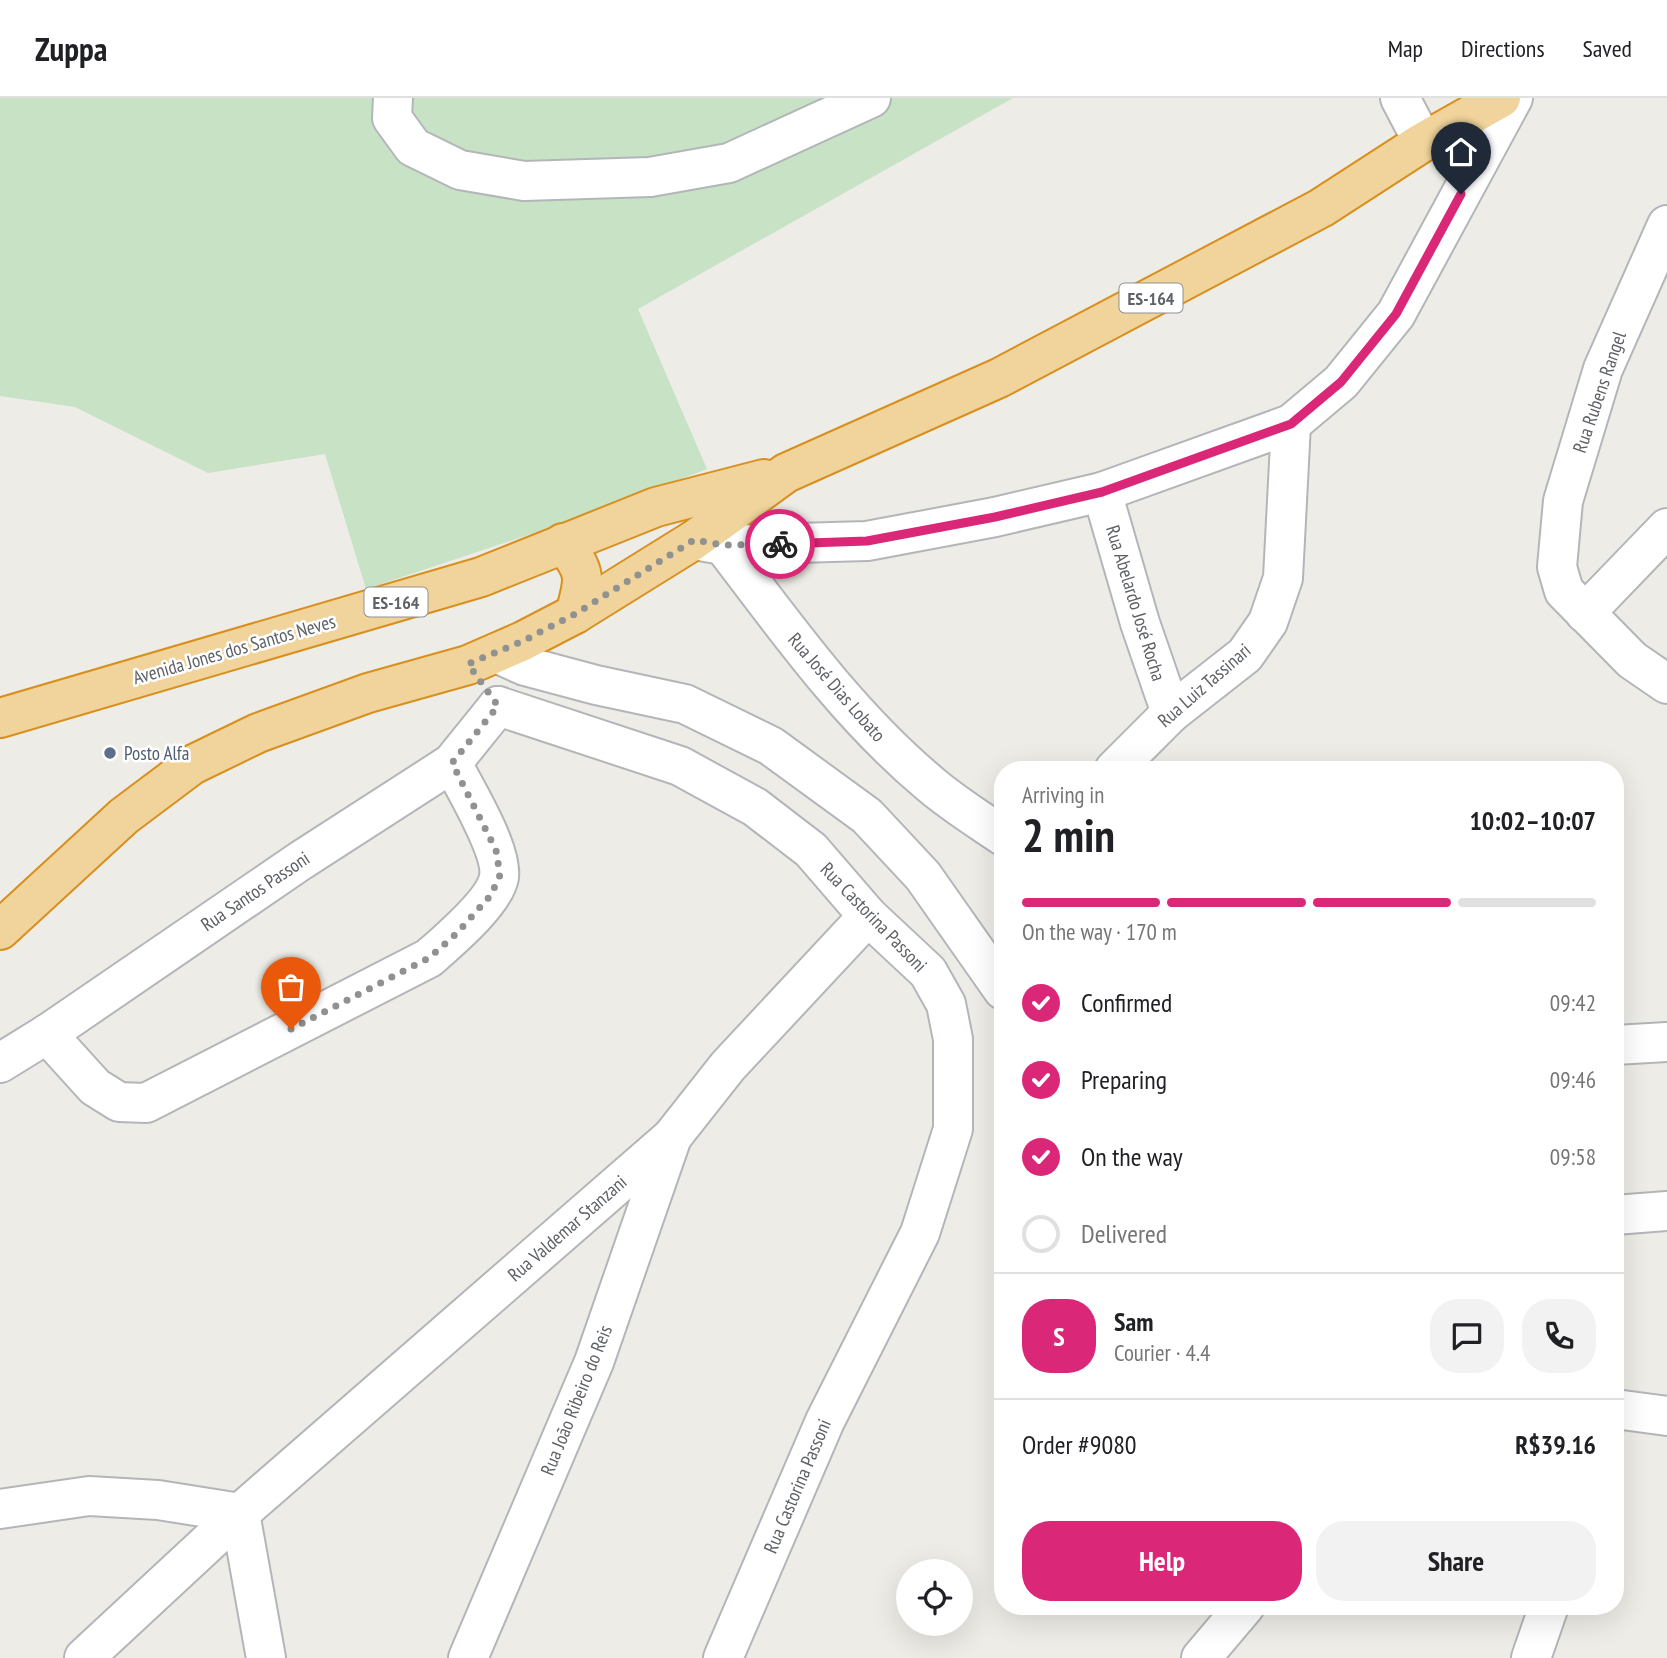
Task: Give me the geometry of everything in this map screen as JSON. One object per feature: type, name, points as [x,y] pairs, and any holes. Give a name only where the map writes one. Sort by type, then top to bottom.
[{"type":"highway","name":"ES-164","points":[[0,930],[124,816],[192,765],[258,733],[368,694],[482,659],[575,614],[709,543],[786,473],[999,378],[1321,208],[1423,142],[1501,98]]},
{"type":"highway","name":"Avenida Jones dos Santos Neves","points":[[0,718],[481,577],[656,508],[786,473]]},
{"type":"highway","points":[[563,543],[579,563],[583,584],[575,614]]},
{"type":"street","points":[[393,98],[392,118],[413,147],[460,170],[524,181],[650,177],[729,163],[871,98]]},
{"type":"street","points":[[1399,98],[1423,142]]},
{"type":"street","points":[[709,543],[867,541],[995,517],[1102,492],[1291,424],[1341,382],[1396,314],[1513,98]]},
{"type":"street","name":"Rua Rubens Rangel","points":[[1585,613],[1564,591],[1557,567],[1563,500],[1603,369],[1667,225]]},
{"type":"street","name":"Rua Luiz Tassinari","points":[[1123,761],[1171,713],[1245,655],[1268,622],[1283,578],[1291,424]]},
{"type":"street","name":"Rua Abelardo José Rocha","points":[[1102,492],[1140,623],[1171,713]]},
{"type":"street","points":[[1667,528],[1585,613],[1632,660],[1667,684]]},
{"type":"street","name":"Rua José Dias Lobato","points":[[709,543],[859,718],[929,784],[994,830]]},
{"type":"street","points":[[498,706],[482,659],[525,666],[685,704],[771,747],[867,816],[923,876],[994,977]]},
{"type":"street","name":"Rua Santos Passoni","points":[[0,1063],[47,1034],[300,861],[452,763],[498,706]]},
{"type":"street","name":"Rua Castorina Passoni","points":[[498,706],[680,766],[755,807],[811,850],[868,916],[928,972],[946,1004],[953,1039],[953,1129],[920,1233],[825,1421],[723,1658]]},
{"type":"street","points":[[47,1034],[95,1087],[119,1102],[146,1103],[429,958],[457,933],[491,895],[500,875],[496,850],[452,763]]},
{"type":"street","name":"Rua Valdemar Stanzani","points":[[84,1658],[240,1513],[671,1137],[728,1066],[868,916]]},
{"type":"street","points":[[1624,1044],[1667,1042]]},
{"type":"street","name":"Rua João Ribeiro do Reis","points":[[468,1658],[594,1362],[671,1137]]},
{"type":"street","points":[[1624,1214],[1667,1211]]},
{"type":"street","points":[[1624,1413],[1667,1416]]},
{"type":"street","points":[[0,1509],[89,1496],[158,1500],[240,1513],[266,1658]]},
{"type":"street","points":[[1201,1658],[1237,1615]]},
{"type":"street","points":[[1531,1658],[1546,1615]]},
{"type":"green space","points":[[0,98],[1013,98],[638,309],[707,469],[570,521],[366,589],[325,454],[208,473],[75,407],[0,396]]},
{"type":"way so far","points":[[291,1029],[429,958],[457,933],[491,895],[497,884],[500,875],[496,850],[452,763],[498,706],[468,664],[523,641],[575,614],[694,540],[723,545],[780,544]]},
{"type":"place","name":"Posto Alfa","points":[[110,753]]},
{"type":"route","points":[[780,544],[867,541],[995,517],[1102,492],[1189,463],[1291,424],[1341,382],[1396,314],[1461,194]]}]
